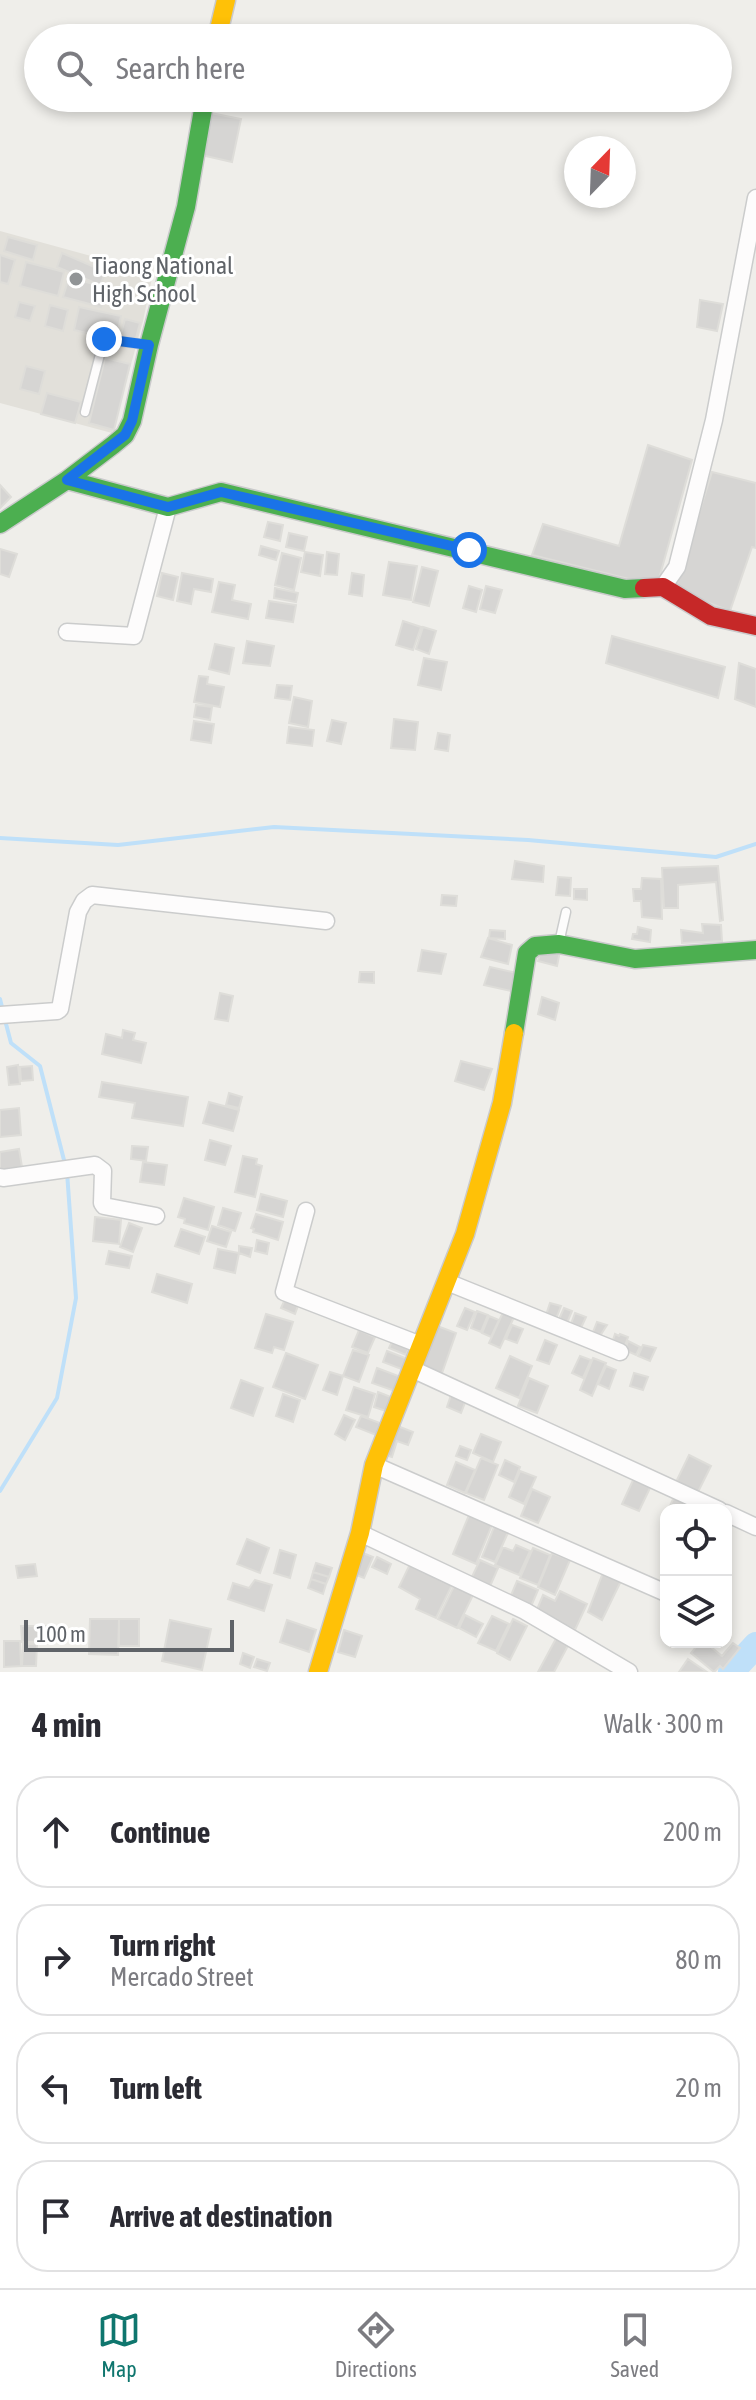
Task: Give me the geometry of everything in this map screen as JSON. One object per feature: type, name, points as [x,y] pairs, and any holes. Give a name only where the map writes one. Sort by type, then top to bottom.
[{"type":"street","points":[[220,24],[226,0]]},
{"type":"street","points":[[0,524],[67,480],[125,435],[132,421],[186,207],[203,112]]},
{"type":"street","points":[[663,587],[677,567],[714,420],[756,198]]},
{"type":"street","points":[[67,480],[168,507],[221,492],[625,589],[663,587],[711,616],[756,626]]},
{"type":"street","points":[[67,632],[134,636],[168,507]]},
{"type":"street","points":[[0,1015],[60,1009],[78,912],[92,895],[326,921]]},
{"type":"street","points":[[318,1672],[360,1533],[374,1465],[465,1234],[502,1103],[527,953],[535,946],[559,944],[635,959],[756,950]]},
{"type":"street","points":[[0,1177],[95,1165],[103,1171],[104,1206],[156,1216]]},
{"type":"street","points":[[306,1211],[284,1292],[421,1345]]},
{"type":"street","points":[[447,1282],[620,1352]]},
{"type":"street","points":[[412,1369],[706,1504]]},
{"type":"street","points":[[374,1465],[660,1590]]},
{"type":"street","points":[[732,1516],[756,1527]]},
{"type":"street","points":[[360,1533],[525,1611],[629,1672]]},
{"type":"lane","points":[[85,412],[104,339],[149,345]]},
{"type":"lane","points":[[559,944],[566,912]]},
{"type":"shaded area","points":[[0,231],[153,273],[112,433],[0,403]]},
{"type":"building","points":[[206,112],[241,119],[232,162],[197,154]]},
{"type":"building","points":[[8,237],[37,245],[33,260],[4,251]]},
{"type":"building","points":[[62,253],[106,272],[100,285],[57,267]]},
{"type":"building","points":[[0,255],[15,260],[8,284],[0,282]]},
{"type":"building","points":[[26,262],[64,272],[58,296],[20,286]]},
{"type":"building","points":[[69,277],[107,288],[101,307],[63,297]]},
{"type":"building","points":[[700,300],[723,304],[717,331],[697,327]]},
{"type":"building","points":[[19,302],[35,306],[30,321],[15,317]]},
{"type":"building","points":[[50,305],[68,310],[63,331],[45,326]]},
{"type":"building","points":[[79,307],[121,316],[116,340],[74,330]]},
{"type":"building","points":[[125,319],[140,323],[135,342],[120,338]]},
{"type":"building","points":[[105,358],[130,364],[114,430],[89,423]]},
{"type":"building","points":[[26,366],[45,371],[39,394],[20,389]]},
{"type":"building","points":[[47,393],[81,402],[75,423],[41,414]]},
{"type":"building","points":[[648,445],[692,460],[657,586],[532,555],[543,524],[619,546]]},
{"type":"building","points":[[712,472],[756,483],[756,548],[752,547],[730,611],[675,590]]},
{"type":"building","points":[[0,485],[11,497],[0,508]]},
{"type":"building","points":[[268,522],[283,525],[280,541],[264,537]]},
{"type":"building","points":[[289,533],[307,537],[304,551],[286,547]]},
{"type":"building","points":[[261,546],[279,551],[276,560],[259,555]]},
{"type":"building","points":[[0,549],[17,554],[9,577],[0,574]]},
{"type":"building","points":[[305,552],[323,555],[320,576],[301,572]]},
{"type":"building","points":[[327,552],[339,554],[337,575],[325,574]]},
{"type":"building","points":[[282,553],[301,558],[294,590],[275,585]]},
{"type":"building","points":[[389,562],[417,566],[411,600],[383,595]]},
{"type":"building","points":[[422,567],[438,571],[429,606],[413,602]]},
{"type":"building","points":[[162,573],[178,577],[173,600],[157,596]]},
{"type":"building","points":[[182,573],[213,579],[211,592],[194,589],[191,604],[177,601]]},
{"type":"building","points":[[352,573],[364,575],[362,596],[349,594]]},
{"type":"building","points":[[219,582],[235,585],[232,600],[251,604],[248,619],[212,612]]},
{"type":"building","points":[[469,586],[482,590],[476,612],[463,608]]},
{"type":"building","points":[[486,586],[502,590],[495,613],[480,609]]},
{"type":"building","points":[[275,588],[298,593],[296,602],[274,598]]},
{"type":"building","points":[[269,601],[296,605],[293,622],[266,618]]},
{"type":"building","points":[[403,621],[421,627],[413,650],[396,645]]},
{"type":"building","points":[[423,627],[436,631],[429,654],[416,649]]},
{"type":"building","points":[[612,636],[725,667],[718,698],[606,663]]},
{"type":"building","points":[[247,641],[274,646],[270,666],[243,663]]},
{"type":"building","points":[[215,644],[234,648],[229,674],[209,669]]},
{"type":"building","points":[[424,658],[447,662],[441,690],[418,685]]},
{"type":"building","points":[[739,663],[756,669],[756,707],[735,699]]},
{"type":"building","points":[[199,676],[208,677],[207,684],[224,687],[220,707],[194,702]]},
{"type":"building","points":[[277,685],[292,686],[290,700],[275,698]]},
{"type":"building","points":[[294,697],[312,701],[308,727],[289,723]]},
{"type":"building","points":[[196,705],[212,707],[210,720],[194,717]]},
{"type":"building","points":[[394,719],[418,722],[415,750],[391,748]]},
{"type":"building","points":[[332,720],[346,723],[341,744],[327,741]]},
{"type":"building","points":[[194,721],[214,724],[211,743],[191,740]]},
{"type":"building","points":[[289,727],[314,730],[312,746],[287,743]]},
{"type":"building","points":[[438,733],[450,735],[448,751],[435,749]]},
{"type":"building","points":[[515,861],[544,866],[543,882],[512,879]]},
{"type":"building","points":[[718,866],[723,920],[720,921],[716,882],[678,885],[678,908],[664,908],[662,868]]},
{"type":"building","points":[[558,877],[571,878],[570,896],[556,895]]},
{"type":"building","points":[[642,878],[661,879],[662,919],[642,917],[641,901],[634,901],[633,889],[641,889]]},
{"type":"building","points":[[574,889],[587,889],[587,900],[574,899]]},
{"type":"building","points":[[442,895],[457,896],[456,906],[441,905]]},
{"type":"building","points":[[702,924],[721,925],[722,941],[682,943],[681,930],[703,933]]},
{"type":"building","points":[[638,927],[651,930],[650,942],[632,939]]},
{"type":"building","points":[[490,930],[505,931],[505,939],[489,938]]},
{"type":"building","points":[[488,938],[512,945],[508,964],[481,957]]},
{"type":"building","points":[[422,950],[446,954],[441,974],[418,971]]},
{"type":"building","points":[[560,951],[557,966],[538,961],[540,954]]},
{"type":"building","points":[[490,967],[517,973],[511,991],[484,985]]},
{"type":"building","points":[[360,972],[374,972],[374,983],[359,982]]},
{"type":"building","points":[[220,993],[233,996],[228,1021],[215,1019]]},
{"type":"building","points":[[542,997],[559,1003],[555,1020],[538,1014]]},
{"type":"building","points":[[123,1030],[135,1033],[133,1040],[146,1043],[141,1063],[102,1054],[106,1034],[122,1038]]},
{"type":"building","points":[[461,1061],[492,1069],[484,1090],[455,1081]]},
{"type":"building","points":[[18,1065],[20,1084],[9,1085],[7,1067]]},
{"type":"building","points":[[32,1066],[33,1080],[21,1081],[20,1067]]},
{"type":"building","points":[[102,1082],[188,1097],[183,1126],[132,1118],[135,1103],[99,1097]]},
{"type":"building","points":[[229,1093],[242,1097],[239,1108],[226,1105]]},
{"type":"building","points":[[209,1102],[239,1110],[233,1131],[203,1123]]},
{"type":"building","points":[[19,1108],[21,1135],[0,1137],[0,1110]]},
{"type":"building","points":[[210,1140],[231,1146],[225,1165],[205,1160]]},
{"type":"building","points":[[132,1146],[148,1147],[146,1161],[131,1159]]},
{"type":"building","points":[[19,1149],[22,1167],[0,1170],[0,1152]]},
{"type":"building","points":[[243,1156],[257,1159],[256,1164],[262,1166],[255,1197],[235,1192]]},
{"type":"building","points":[[143,1162],[167,1165],[164,1185],[140,1182]]},
{"type":"building","points":[[261,1194],[287,1201],[283,1217],[257,1210]]},
{"type":"building","points":[[184,1198],[214,1207],[208,1230],[184,1223],[185,1219],[178,1217]]},
{"type":"building","points":[[223,1208],[241,1213],[235,1231],[218,1225]]},
{"type":"building","points":[[256,1214],[283,1222],[278,1240],[253,1232],[251,1228]]},
{"type":"building","points":[[95,1217],[121,1220],[119,1244],[93,1241]]},
{"type":"building","points":[[129,1223],[142,1228],[133,1252],[120,1247]]},
{"type":"building","points":[[212,1226],[231,1232],[226,1247],[207,1241]]},
{"type":"building","points":[[181,1229],[205,1237],[199,1254],[175,1246]]},
{"type":"building","points":[[257,1240],[269,1243],[267,1254],[255,1251]]},
{"type":"building","points":[[239,1246],[252,1248],[250,1257],[239,1253]]},
{"type":"building","points":[[218,1249],[239,1253],[235,1273],[214,1268]]},
{"type":"building","points":[[109,1251],[132,1256],[129,1268],[106,1264]]},
{"type":"building","points":[[157,1274],[192,1284],[187,1303],[152,1292]]},
{"type":"building","points":[[286,1297],[299,1303],[295,1314],[281,1308]]},
{"type":"building","points":[[550,1303],[561,1306],[556,1319],[546,1315]]},
{"type":"building","points":[[465,1308],[475,1312],[467,1330],[457,1326]]},
{"type":"building","points":[[564,1308],[572,1311],[567,1323],[559,1319]]},
{"type":"building","points":[[504,1310],[515,1315],[500,1348],[489,1343]]},
{"type":"building","points":[[477,1311],[488,1315],[481,1332],[471,1328]]},
{"type":"building","points":[[575,1313],[586,1317],[581,1328],[571,1324]]},
{"type":"building","points":[[266,1314],[293,1322],[284,1350],[274,1347],[272,1353],[255,1348]]},
{"type":"building","points":[[489,1316],[499,1320],[491,1337],[482,1333]]},
{"type":"building","points":[[597,1322],[607,1325],[600,1336],[593,1332]]},
{"type":"building","points":[[432,1324],[456,1333],[441,1376],[416,1368]]},
{"type":"building","points":[[512,1325],[523,1329],[517,1343],[506,1339]]},
{"type":"building","points":[[359,1330],[375,1337],[368,1353],[352,1347]]},
{"type":"building","points":[[615,1334],[628,1337],[624,1349],[614,1345]]},
{"type":"building","points":[[394,1337],[411,1344],[406,1355],[389,1348]]},
{"type":"building","points":[[545,1340],[557,1345],[549,1364],[537,1360]]},
{"type":"building","points":[[628,1341],[640,1347],[636,1355],[625,1350]]},
{"type":"building","points":[[643,1345],[656,1348],[650,1361],[638,1356]]},
{"type":"building","points":[[353,1350],[369,1355],[359,1382],[343,1376]]},
{"type":"building","points":[[387,1351],[408,1359],[404,1370],[383,1362]]},
{"type":"building","points":[[286,1353],[318,1365],[305,1399],[273,1387]]},
{"type":"building","points":[[510,1356],[532,1366],[519,1398],[496,1388]]},
{"type":"building","points":[[580,1356],[591,1360],[583,1378],[572,1373]]},
{"type":"building","points":[[593,1358],[606,1363],[592,1396],[580,1390]]},
{"type":"building","points":[[606,1366],[616,1370],[609,1389],[598,1384]]},
{"type":"building","points":[[377,1368],[401,1377],[395,1391],[372,1383]]},
{"type":"building","points":[[330,1372],[343,1376],[337,1395],[323,1390]]},
{"type":"building","points":[[634,1373],[648,1377],[643,1390],[630,1386]]},
{"type":"building","points":[[529,1378],[548,1386],[537,1413],[518,1406]]},
{"type":"building","points":[[241,1380],[263,1388],[253,1416],[231,1408]]},
{"type":"building","points":[[354,1387],[375,1394],[368,1417],[346,1410]]},
{"type":"building","points":[[378,1392],[391,1397],[386,1411],[374,1407]]},
{"type":"building","points":[[283,1394],[300,1400],[293,1422],[276,1416]]},
{"type":"building","points":[[451,1395],[466,1400],[461,1413],[447,1407]]},
{"type":"building","points":[[344,1415],[355,1420],[345,1440],[335,1434]]},
{"type":"building","points":[[361,1416],[380,1423],[376,1435],[356,1427]]},
{"type":"building","points":[[395,1425],[413,1432],[408,1445],[397,1441],[392,1457],[385,1455]]},
{"type":"building","points":[[481,1434],[501,1442],[493,1462],[473,1453]]},
{"type":"building","points":[[460,1446],[471,1450],[467,1460],[456,1456]]},
{"type":"building","points":[[689,1455],[711,1466],[697,1494],[675,1484]]},
{"type":"building","points":[[481,1458],[498,1465],[484,1500],[466,1493]]},
{"type":"building","points":[[505,1460],[520,1467],[514,1482],[499,1475]]},
{"type":"building","points":[[456,1462],[475,1470],[465,1493],[447,1485]]},
{"type":"building","points":[[520,1471],[536,1477],[524,1504],[509,1497]]},
{"type":"building","points":[[634,1478],[651,1486],[639,1511],[622,1504]]},
{"type":"building","points":[[532,1489],[550,1497],[538,1523],[521,1516]]},
{"type":"building","points":[[674,1497],[689,1504],[671,1504]]},
{"type":"building","points":[[469,1515],[492,1525],[476,1564],[453,1554]]},
{"type":"building","points":[[496,1522],[510,1528],[495,1562],[482,1557]]},
{"type":"building","points":[[247,1539],[269,1548],[260,1573],[237,1564]]},
{"type":"building","points":[[516,1545],[530,1551],[519,1575],[495,1565],[503,1547],[513,1551]]},
{"type":"building","points":[[533,1548],[550,1555],[538,1585],[520,1578]]},
{"type":"building","points":[[280,1550],[296,1555],[290,1578],[274,1573]]},
{"type":"building","points":[[363,1553],[373,1557],[364,1578],[349,1572]]},
{"type":"building","points":[[552,1553],[570,1560],[555,1595],[538,1587]]},
{"type":"building","points":[[377,1557],[391,1564],[387,1574],[372,1567]]},
{"type":"building","points":[[480,1560],[498,1568],[488,1591],[469,1583]]},
{"type":"building","points":[[316,1563],[332,1568],[329,1577],[313,1572]]},
{"type":"building","points":[[35,1564],[37,1576],[18,1578],[16,1566]]},
{"type":"building","points":[[410,1564],[452,1585],[436,1618],[416,1609],[420,1599],[399,1587]]},
{"type":"building","points":[[604,1570],[622,1579],[602,1620],[588,1612]]},
{"type":"building","points":[[313,1572],[329,1577],[326,1584],[311,1579]]},
{"type":"building","points":[[311,1579],[326,1584],[323,1594],[308,1588]]},
{"type":"building","points":[[255,1580],[272,1585],[264,1611],[228,1599],[233,1583],[249,1588]]},
{"type":"building","points":[[517,1581],[538,1590],[530,1609],[509,1600]]},
{"type":"building","points":[[455,1584],[474,1593],[457,1628],[438,1619]]},
{"type":"building","points":[[560,1591],[587,1604],[575,1630],[536,1612],[543,1595],[555,1601]]},
{"type":"building","points":[[465,1615],[483,1624],[476,1637],[459,1628]]},
{"type":"building","points":[[492,1616],[509,1624],[496,1651],[478,1643]]},
{"type":"building","points":[[90,1619],[119,1619],[118,1655],[89,1654]]},
{"type":"building","points":[[119,1619],[139,1619],[139,1646],[119,1646]]},
{"type":"building","points":[[513,1619],[527,1626],[510,1660],[497,1653]]},
{"type":"building","points":[[170,1620],[211,1629],[202,1670],[162,1661]]},
{"type":"building","points":[[287,1620],[316,1630],[309,1652],[280,1642]]},
{"type":"building","points":[[21,1626],[46,1626],[46,1642],[22,1642]]},
{"type":"building","points":[[344,1630],[362,1636],[355,1657],[338,1652]]},
{"type":"building","points":[[558,1635],[570,1642],[554,1672],[538,1672]]},
{"type":"building","points":[[4,1641],[20,1641],[21,1666],[4,1667]]},
{"type":"building","points":[[733,1643],[740,1648],[723,1669],[720,1666],[714,1672],[691,1653],[695,1648],[712,1648],[722,1656],[732,1648]]},
{"type":"building","points":[[23,1644],[37,1644],[36,1666],[22,1666]]},
{"type":"building","points":[[243,1653],[254,1657],[250,1668],[240,1664]]},
{"type":"building","points":[[257,1659],[270,1663],[267,1671],[254,1667]]},
{"type":"building","points":[[688,1659],[707,1672],[679,1672]]},
{"type":"waterway","points":[[0,838],[118,845],[274,827],[528,840],[716,857],[756,844]]},
{"type":"waterway","points":[[0,999],[3,1011]]},
{"type":"waterway","points":[[5,1020],[11,1043],[40,1066],[65,1164]]},
{"type":"waterway","points":[[0,1491],[57,1398],[76,1298],[67,1172]]},
{"type":"waterway","points":[[731,1672],[756,1645]]},
{"type":"traffic: fast","points":[[0,524],[113,445],[125,435],[132,421],[186,207],[203,112]]},
{"type":"traffic: fast","points":[[67,480],[168,507],[221,492],[625,589],[644,588]]},
{"type":"traffic: fast","points":[[514,1033],[527,953],[535,946],[559,944],[635,959],[756,950]]},
{"type":"traffic: slow","points":[[220,24],[226,0]]},
{"type":"traffic: slow","points":[[318,1672],[360,1533],[374,1465],[465,1234],[502,1103],[514,1033]]},
{"type":"traffic: jam","points":[[644,588],[663,587],[711,616],[756,626]]},
{"type":"place","name":"Tiaong National High School","points":[[76,279]]},
{"type":"route","points":[[104,339],[149,345],[132,421],[125,435],[67,480],[168,507],[221,492],[469,550]]}]
